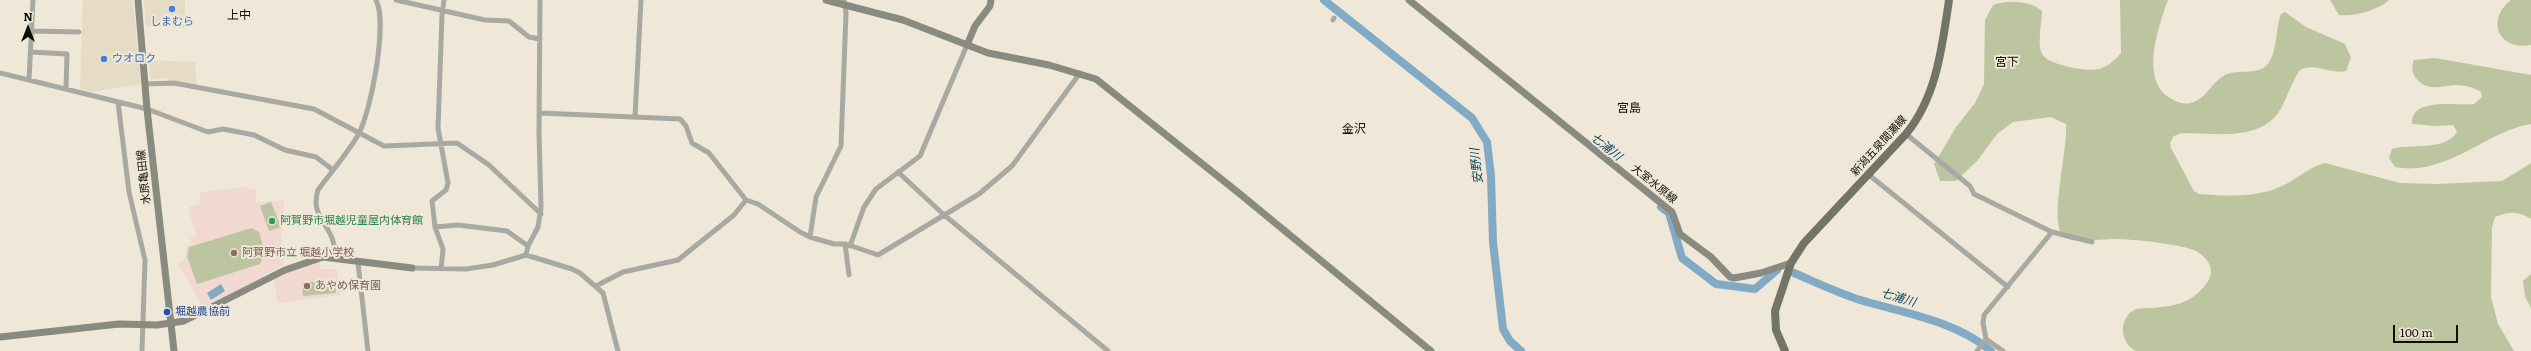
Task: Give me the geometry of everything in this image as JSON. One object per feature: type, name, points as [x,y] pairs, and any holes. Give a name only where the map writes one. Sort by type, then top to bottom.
[{"type":"main road","name":"新潟五泉間瀬線","points":[[1785,351],[1776,330],[1775,311],[1791,263],[1804,243],[1869,175],[1906,134],[1919,117],[1929,95],[1941,50],[1949,0]]},
{"type":"street","points":[[29,80],[33,0]]},
{"type":"street","name":"水原亀田線","points":[[138,0],[147,109],[174,351]]},
{"type":"street","points":[[334,258],[335,241],[330,230],[316,212],[315,200],[318,190],[359,134],[378,68],[380,27],[379,6],[376,0]]},
{"type":"street","points":[[396,0],[485,20],[509,21],[529,37],[540,39]]},
{"type":"street","points":[[441,269],[443,249],[435,226],[432,201],[446,190],[448,183],[438,128],[444,0]]},
{"type":"street","points":[[526,255],[528,246],[538,227],[541,214],[540,0]]},
{"type":"street","points":[[635,117],[641,0]]},
{"type":"street","points":[[826,0],[844,2],[903,20],[988,54],[1080,73],[1096,80],[1114,91],[1431,351]]},
{"type":"street","points":[[849,275],[847,245],[864,207],[876,189],[920,156],[975,26],[990,6],[991,0]]},
{"type":"street","name":"大室水原線","points":[[1409,0],[1672,212],[1680,234],[1711,257],[1730,277],[1734,278],[1761,273],[1791,263]]},
{"type":"street","points":[[810,237],[816,197],[841,146],[846,13],[844,2]]},
{"type":"street","points":[[32,30],[80,32]]},
{"type":"street","points":[[31,52],[67,54],[66,89]]},
{"type":"street","points":[[0,73],[147,109],[208,132],[223,129],[254,136],[285,150],[316,157],[333,170]]},
{"type":"street","points":[[540,113],[670,117],[684,121],[692,143],[701,146],[714,158],[746,200],[758,204],[810,237],[834,244],[847,245],[878,255],[943,214],[979,194],[1012,166],[1080,73]]},
{"type":"street","points":[[145,84],[174,83],[314,108],[359,134],[384,146],[457,143],[489,165],[541,214]]},
{"type":"street","points":[[118,102],[129,192],[146,260],[142,351]]},
{"type":"street","points":[[1906,134],[1970,186],[1974,194],[2052,232],[2092,242]]},
{"type":"street","points":[[898,172],[943,214],[1108,351]]},
{"type":"street","points":[[1869,175],[2008,287]]},
{"type":"street","points":[[596,286],[623,272],[678,260],[734,215],[746,200]]},
{"type":"street","points":[[435,226],[458,225],[506,231],[528,246]]},
{"type":"street","points":[[2003,351],[1986,340],[1983,323],[1984,315],[2052,232]]},
{"type":"street","points":[[0,337],[119,324],[142,325],[170,323],[195,317],[248,288],[298,264],[323,257],[358,263],[412,268],[466,269],[493,265],[526,255],[572,269],[602,292],[618,351]]},
{"type":"street","points":[[358,263],[368,351]]},
{"type":"street","points":[[1977,351],[1986,340]]},
{"type":"shaded area","points":[[83,0],[133,0],[141,84],[92,92],[80,89]]},
{"type":"shaded area","points":[[144,0],[185,0],[185,28],[146,26]]},
{"type":"shaded area","points":[[149,60],[195,62],[197,85],[162,78],[151,80]]},
{"type":"shaded area","name":"阿賀野市立 堀越小学校","points":[[248,187],[249,189],[256,189],[256,202],[284,201],[281,239],[284,265],[204,308],[178,264],[184,261],[188,245],[192,244],[190,238],[196,236],[188,207],[199,205],[201,192]]},
{"type":"shaded area","name":"あやめ保育園","points":[[320,261],[320,269],[337,269],[340,295],[277,303],[274,277]]},
{"type":"green space","points":[[2120,0],[2168,0],[2156,38],[2154,66],[2156,79],[2161,90],[2170,98],[2183,103],[2192,103],[2200,99],[2217,81],[2225,75],[2235,72],[2262,69],[2266,66],[2273,55],[2281,14],[2285,12],[2306,27],[2345,44],[2351,58],[2346,71],[2340,72],[2310,67],[2299,71],[2280,110],[2272,120],[2261,127],[2236,134],[2182,133],[2174,136],[2170,143],[2171,148],[2194,191],[2199,194],[2230,196],[2262,193],[2282,186],[2314,167],[2325,163],[2400,183],[2436,184],[2502,181],[2531,163],[2531,219],[2523,214],[2509,213],[2495,217],[2492,228],[2491,297],[2498,324],[2514,351],[2136,351],[2126,342],[2123,330],[2126,318],[2130,313],[2136,309],[2179,304],[2191,298],[2203,288],[2208,281],[2211,269],[2203,255],[2189,248],[2156,242],[2115,239],[2081,241],[2063,237],[2059,228],[2058,200],[2066,136],[2066,124],[2051,117],[2013,122],[1997,134],[1978,160],[1956,181],[1940,181],[1934,164],[1956,127],[1975,103],[1984,84],[1985,20],[1993,5],[2005,2],[2019,2],[2037,7],[2042,11],[2040,45],[2042,54],[2052,61],[2068,67],[2093,70],[2103,68],[2121,53]]},
{"type":"green space","points":[[2330,0],[2389,0],[2379,7],[2359,14],[2339,15]]},
{"type":"green space","points":[[2511,0],[2531,0],[2531,45],[2519,46],[2510,43],[2503,38],[2499,32],[2497,24],[2499,16],[2503,8]]},
{"type":"green space","points":[[2435,58],[2531,75],[2531,124],[2514,128],[2498,135],[2449,160],[2414,168],[2395,167],[2389,158],[2392,149],[2400,147],[2436,145],[2451,138],[2457,132],[2453,125],[2435,126],[2412,124],[2413,115],[2418,110],[2426,106],[2474,104],[2482,97],[2481,92],[2467,86],[2457,85],[2432,87],[2419,81],[2412,70],[2414,60]]},
{"type":"green space","name":"阿賀野市堀越児童屋内体育館","points":[[271,202],[281,227],[269,231],[260,206]]},
{"type":"green space","points":[[252,228],[259,232],[265,253],[260,264],[197,284],[187,256],[189,247]]},
{"type":"green space","points":[[2531,274],[2531,308],[2525,296],[2523,281]]},
{"type":"green space","points":[[335,280],[336,293],[303,296],[302,283]]},
{"type":"water","points":[[221,284],[225,291],[211,300],[207,293]]},
{"type":"waterway","name":"安野川","points":[[1324,0],[1472,118],[1487,142],[1491,176],[1493,242],[1503,329],[1510,341],[1521,351]]},
{"type":"waterway","name":"七浦川","points":[[1661,207],[1669,213],[1682,258],[1716,284],[1755,289],[1777,270]]},
{"type":"waterway","name":"七浦川","points":[[1794,273],[1857,299],[1910,313],[1945,325],[1977,340],[1991,351]]},
{"type":"place","name":"しまむら","points":[[172,9]]},
{"type":"place","name":"ウオロク","points":[[104,59]]},
{"type":"place","name":"阿賀野市堀越児童屋内体育館","points":[[272,221]]},
{"type":"place","name":"阿賀野市立 堀越小学校","points":[[234,253]]},
{"type":"place","name":"あやめ保育園","points":[[307,286]]},
{"type":"place","name":"堀越農協前","points":[[167,312]]},
{"type":"district","name":"上中","points":[[239,15]]},
{"type":"district","name":"宮下","points":[[2007,62]]},
{"type":"district","name":"宮島","points":[[1629,108]]},
{"type":"district","name":"金沢","points":[[1354,129]]}]
